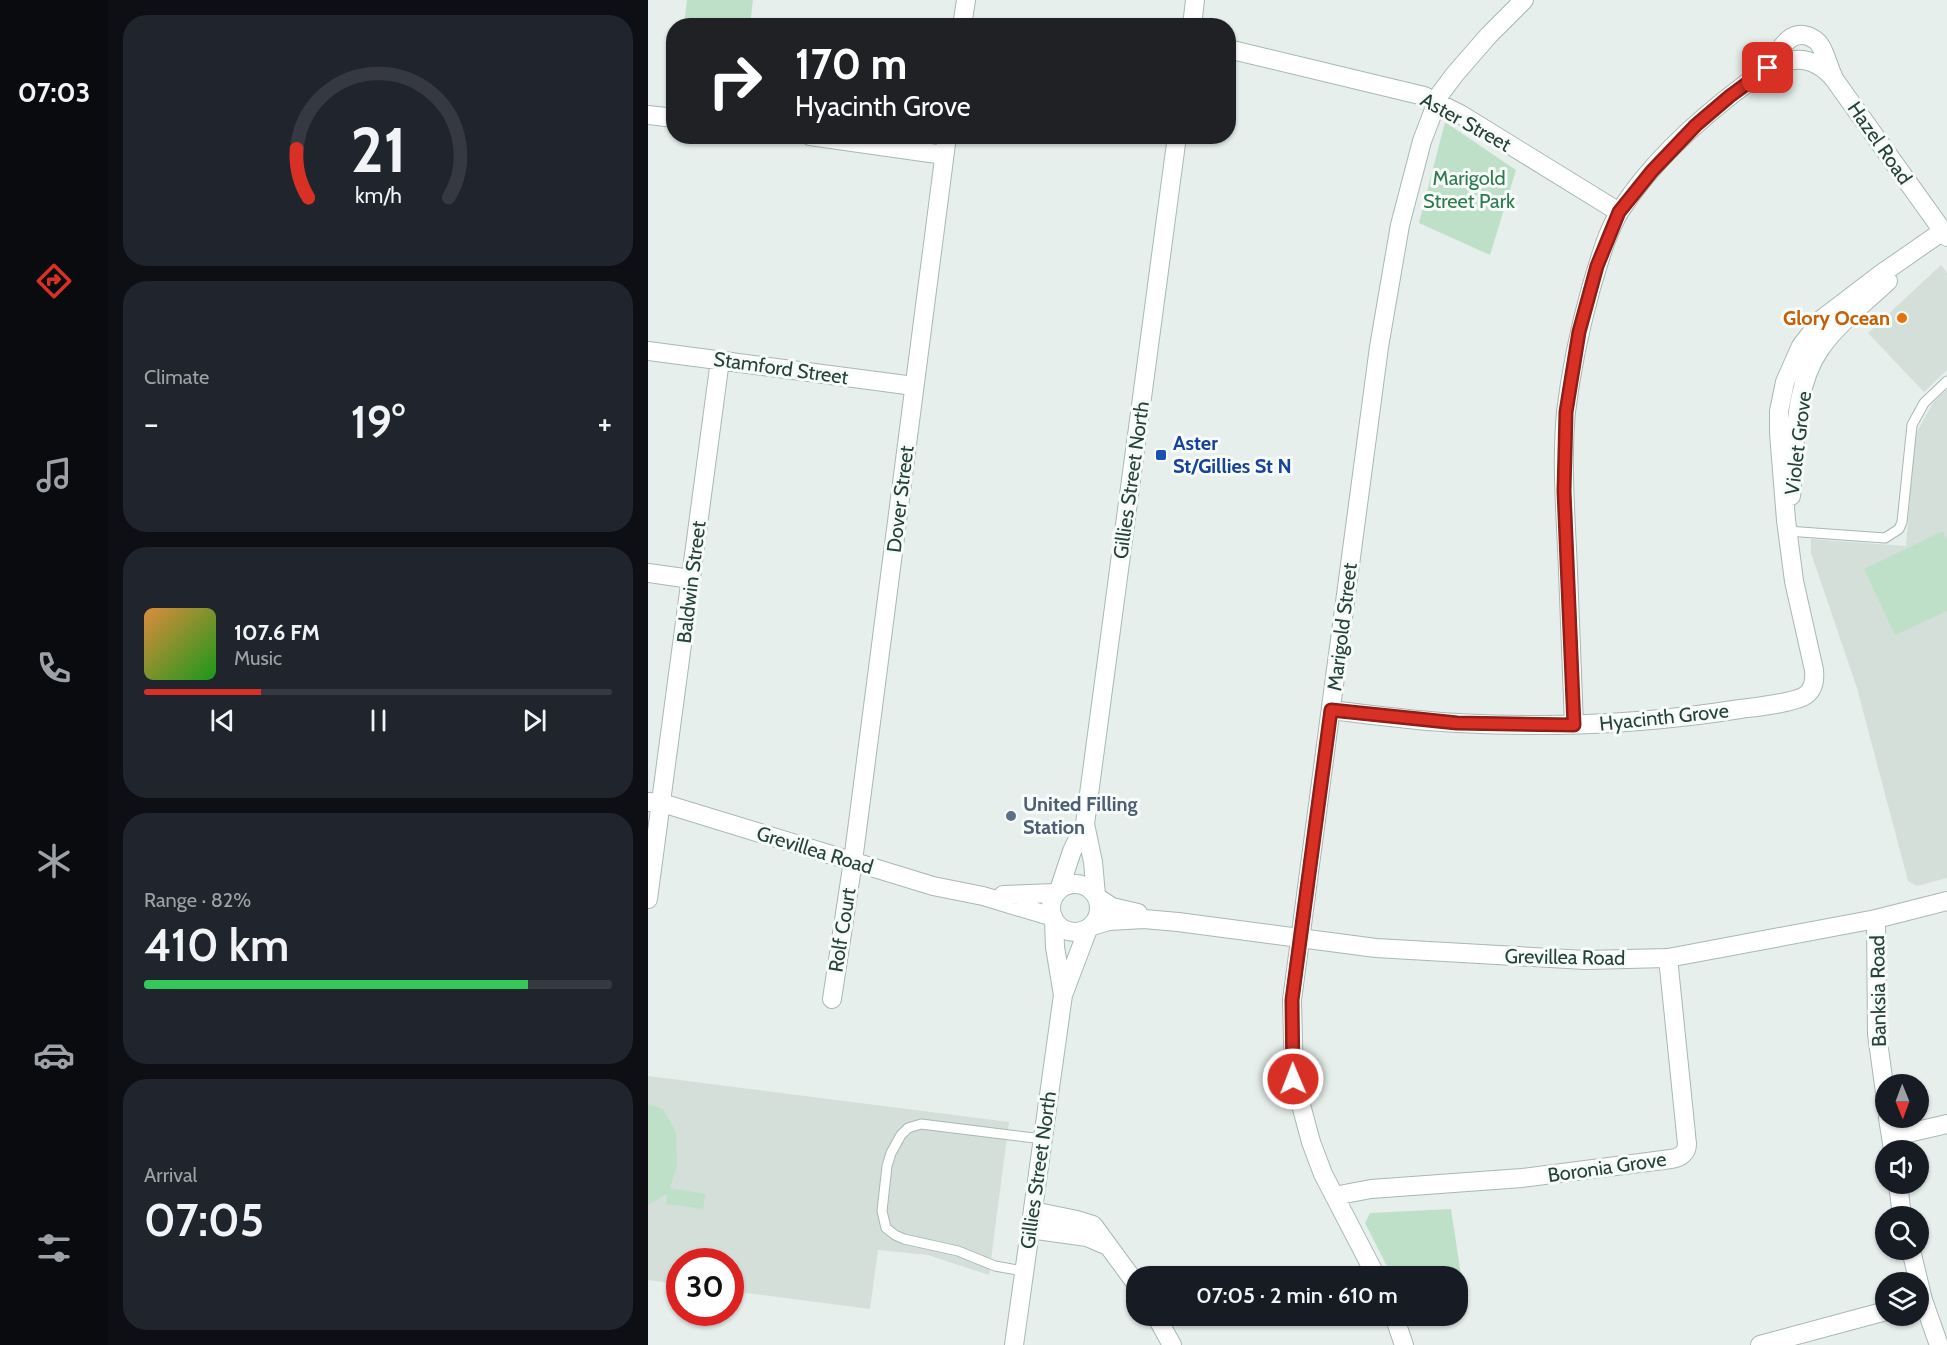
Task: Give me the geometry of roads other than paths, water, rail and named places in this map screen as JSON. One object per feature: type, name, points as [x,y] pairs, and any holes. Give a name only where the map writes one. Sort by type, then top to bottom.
[{"type":"street","points":[[963,18],[966,0]]},
{"type":"street","points":[[1193,18],[1195,0]]},
{"type":"street","name":"Marigold Street","points":[[1371,1266],[1317,1160],[1293,1079],[1292,1000],[1299,937],[1389,278],[1400,225],[1417,159],[1436,102],[1455,74],[1524,0]]},
{"type":"street","points":[[1574,725],[1564,491],[1566,412],[1579,332],[1597,266],[1619,212],[1642,182],[1679,141],[1730,96],[1764,70],[1787,40],[1802,35],[1810,36],[1818,42],[1834,79]]},
{"type":"street","name":"Aster Street","points":[[1236,51],[1410,92],[1436,102],[1460,114],[1619,212]]},
{"type":"street","name":"Hazel Road","points":[[1764,70],[1784,61],[1804,60],[1821,67],[1834,79],[1946,232]]},
{"type":"street","points":[[648,115],[666,117]]},
{"type":"street","points":[[866,144],[944,155]]},
{"type":"street","name":"Dover Street","points":[[853,861],[946,144]]},
{"type":"street","name":"Gillies Street North","points":[[1063,995],[1055,947],[1052,902],[1085,824],[1176,144]]},
{"type":"street","name":"Violet Grove","points":[[1812,688],[1814,667],[1797,597],[1787,531],[1800,400],[1813,362],[1834,333],[1946,232]]},
{"type":"street","name":"Stamford Street","points":[[648,351],[914,386]]},
{"type":"street","name":"Baldwin Street","points":[[648,898],[655,802],[691,579],[720,360]]},
{"type":"street","points":[[648,573],[691,579]]},
{"type":"street","name":"Hyacinth Grove","points":[[1331,710],[1457,723],[1574,725],[1736,710],[1796,700],[1806,695],[1812,688]]},
{"type":"street","name":"Grevillea Road","points":[[655,802],[933,886],[983,896],[1054,919]]},
{"type":"street","name":"Gillies Street North","points":[[1014,1345],[1063,995],[1090,927],[1100,913],[1085,824]]},
{"type":"street","name":"Rolf Court","points":[[832,999],[853,861]]},
{"type":"street","points":[[1057,891],[1066,885],[1079,884],[1090,888],[1097,896]]},
{"type":"street","name":"Grevillea Road","points":[[983,896],[1057,891]]},
{"type":"street","name":"Grevillea Road","points":[[1097,896],[1112,907],[1178,922]]},
{"type":"street","name":"Grevillea Road","points":[[1090,927],[1126,919],[1178,922],[1376,948],[1585,960],[1668,958],[1876,919],[1947,901]]},
{"type":"street","points":[[1054,919],[1067,931],[1076,932],[1090,927]]},
{"type":"street","name":"Banksia Road","points":[[1876,919],[1876,1034],[1882,1074]]},
{"type":"street","name":"Boronia Grove","points":[[1334,1196],[1371,1189],[1554,1175],[1681,1156],[1687,1149],[1687,1136],[1668,958]]},
{"type":"street","points":[[1903,1140],[1947,1124]]},
{"type":"street","points":[[1033,1211],[1089,1223],[1098,1230],[1126,1269]]},
{"type":"street","points":[[1030,1229],[1087,1237],[1112,1249]]},
{"type":"street","points":[[1760,1345],[1875,1314]]},
{"type":"street","points":[[1929,1321],[1939,1345]]},
{"type":"street","points":[[1162,1326],[1172,1345]]},
{"type":"street","points":[[1397,1326],[1404,1345]]},
{"type":"lane","points":[[1787,531],[1883,538],[1899,529],[1902,522],[1912,425],[1924,403],[1947,381]]},
{"type":"lane","points":[[1023,1271],[995,1266],[958,1251],[904,1239],[892,1233],[885,1226],[882,1216],[887,1166],[901,1135],[908,1128],[921,1124],[1042,1139]]},
{"type":"place","name":"Glory Ocean","points":[[1902,318]]},
{"type":"place","name":"Aster St/Gillies St N","points":[[1161,455]]},
{"type":"place","name":"United Filling Station","points":[[1011,816]]},
{"type":"park label","name":"Marigold Street Park","points":[[1469,190]]}]
